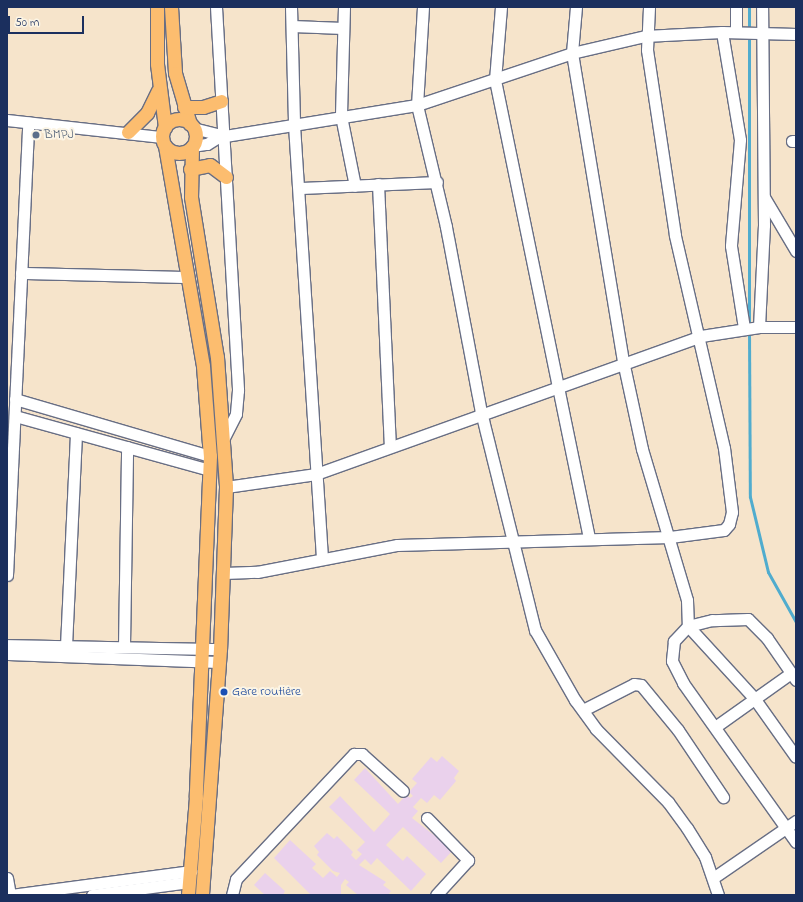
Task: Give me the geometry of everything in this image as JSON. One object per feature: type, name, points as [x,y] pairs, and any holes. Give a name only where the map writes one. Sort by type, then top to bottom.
[{"type":"main road","points":[[157,7],[159,88],[164,137],[203,366],[210,456],[203,654],[189,883]]},
{"type":"main road","points":[[171,7],[173,55],[184,107],[192,126],[190,169],[193,217],[217,357],[224,439],[226,487],[224,573],[202,895]]},
{"type":"main road","points":[[128,132],[148,113],[159,88]]},
{"type":"main road","points":[[184,107],[203,107],[221,101]]},
{"type":"main road","points":[[164,137],[176,120],[192,126]]},
{"type":"main road","points":[[164,137],[178,153],[192,146]]},
{"type":"main road","points":[[190,169],[210,165],[226,176]]},
{"type":"street","points":[[216,7],[222,136],[226,176],[238,390],[236,414],[224,439]]},
{"type":"street","points":[[291,7],[294,125],[301,188],[316,474],[322,557]]},
{"type":"street","points":[[344,7],[341,116],[354,186]]},
{"type":"street","points":[[422,7],[417,105],[436,182],[481,412],[515,544],[535,630],[582,710],[668,802],[705,856],[718,895]]},
{"type":"street","points":[[501,7],[495,80],[556,385],[589,538]]},
{"type":"street","points":[[576,7],[572,52],[623,362],[642,449],[688,600],[688,626],[754,698],[796,757]]},
{"type":"street","points":[[224,573],[257,572],[322,557],[397,545],[515,544],[589,538],[670,537],[724,530],[732,512],[724,448],[701,336],[675,235],[645,36],[649,7]]},
{"type":"street","points":[[736,7],[736,32]]},
{"type":"street","points":[[759,327],[763,195],[762,7]]},
{"type":"street","points":[[292,26],[343,28]]},
{"type":"street","points":[[722,32],[740,140],[731,246],[744,328]]},
{"type":"street","points":[[192,146],[207,144],[222,136],[417,105],[495,80],[572,52],[645,36],[722,32],[796,34]]},
{"type":"street","points":[[7,120],[164,137]]},
{"type":"street","points":[[7,575],[28,122]]},
{"type":"street","points":[[192,126],[222,136]]},
{"type":"street","points":[[301,188],[436,182]]},
{"type":"street","points":[[378,184],[390,446]]},
{"type":"street","points":[[763,195],[796,252]]},
{"type":"street","points":[[21,273],[188,277]]},
{"type":"street","points":[[226,487],[316,474],[556,385],[701,336],[744,328],[796,327]]},
{"type":"street","points":[[15,399],[210,456]]},
{"type":"street","points":[[14,416],[210,470]]},
{"type":"street","points":[[99,439],[102,425]]},
{"type":"street","points":[[66,646],[76,433]]},
{"type":"street","points":[[124,646],[127,447]]},
{"type":"street","points":[[715,727],[754,698],[793,676],[767,638],[748,619],[712,620],[688,626],[674,641],[672,662],[715,727],[792,825],[796,842]]},
{"type":"street","points":[[7,645],[124,646],[219,655]]},
{"type":"street","points":[[7,654],[203,654]]},
{"type":"street","points":[[582,710],[634,684],[641,685],[678,730],[723,797]]},
{"type":"street","points":[[232,895],[236,879],[354,754],[362,754],[403,791]]},
{"type":"street","points":[[427,818],[468,860],[436,895]]},
{"type":"street","points":[[713,878],[792,825]]},
{"type":"street","points":[[7,878],[10,895],[189,883]]},
{"type":"street","points":[[92,895],[189,883]]},
{"type":"shaded area","points":[[442,756],[459,771],[454,778],[456,781],[440,800],[434,795],[427,803],[421,798],[413,807],[418,811],[412,818],[453,850],[441,863],[403,827],[386,845],[403,861],[407,856],[426,874],[411,891],[377,858],[371,865],[365,859],[359,865],[386,882],[383,885],[391,891],[388,895],[358,895],[346,885],[349,882],[345,879],[341,885],[341,895],[311,895],[274,858],[290,840],[316,864],[312,868],[323,878],[330,871],[337,877],[340,873],[333,871],[317,855],[319,852],[314,846],[327,833],[334,839],[337,836],[353,852],[351,855],[356,860],[362,854],[357,850],[365,842],[329,807],[340,796],[374,832],[390,814],[354,780],[365,768],[398,804],[406,795],[410,798],[413,796],[409,792],[417,783],[412,779],[431,757],[437,762]]},
{"type":"shaded area","points":[[265,873],[285,891],[283,895],[265,895],[254,885]]},
{"type":"waterway","points":[[749,7],[749,30]]},
{"type":"waterway","points":[[749,35],[749,326]]},
{"type":"waterway","points":[[749,331],[750,497],[768,572],[796,622]]},
{"type":"place","name":"BMPJ","points":[[36,135]]},
{"type":"place","name":"Gare routière","points":[[224,692]]}]
